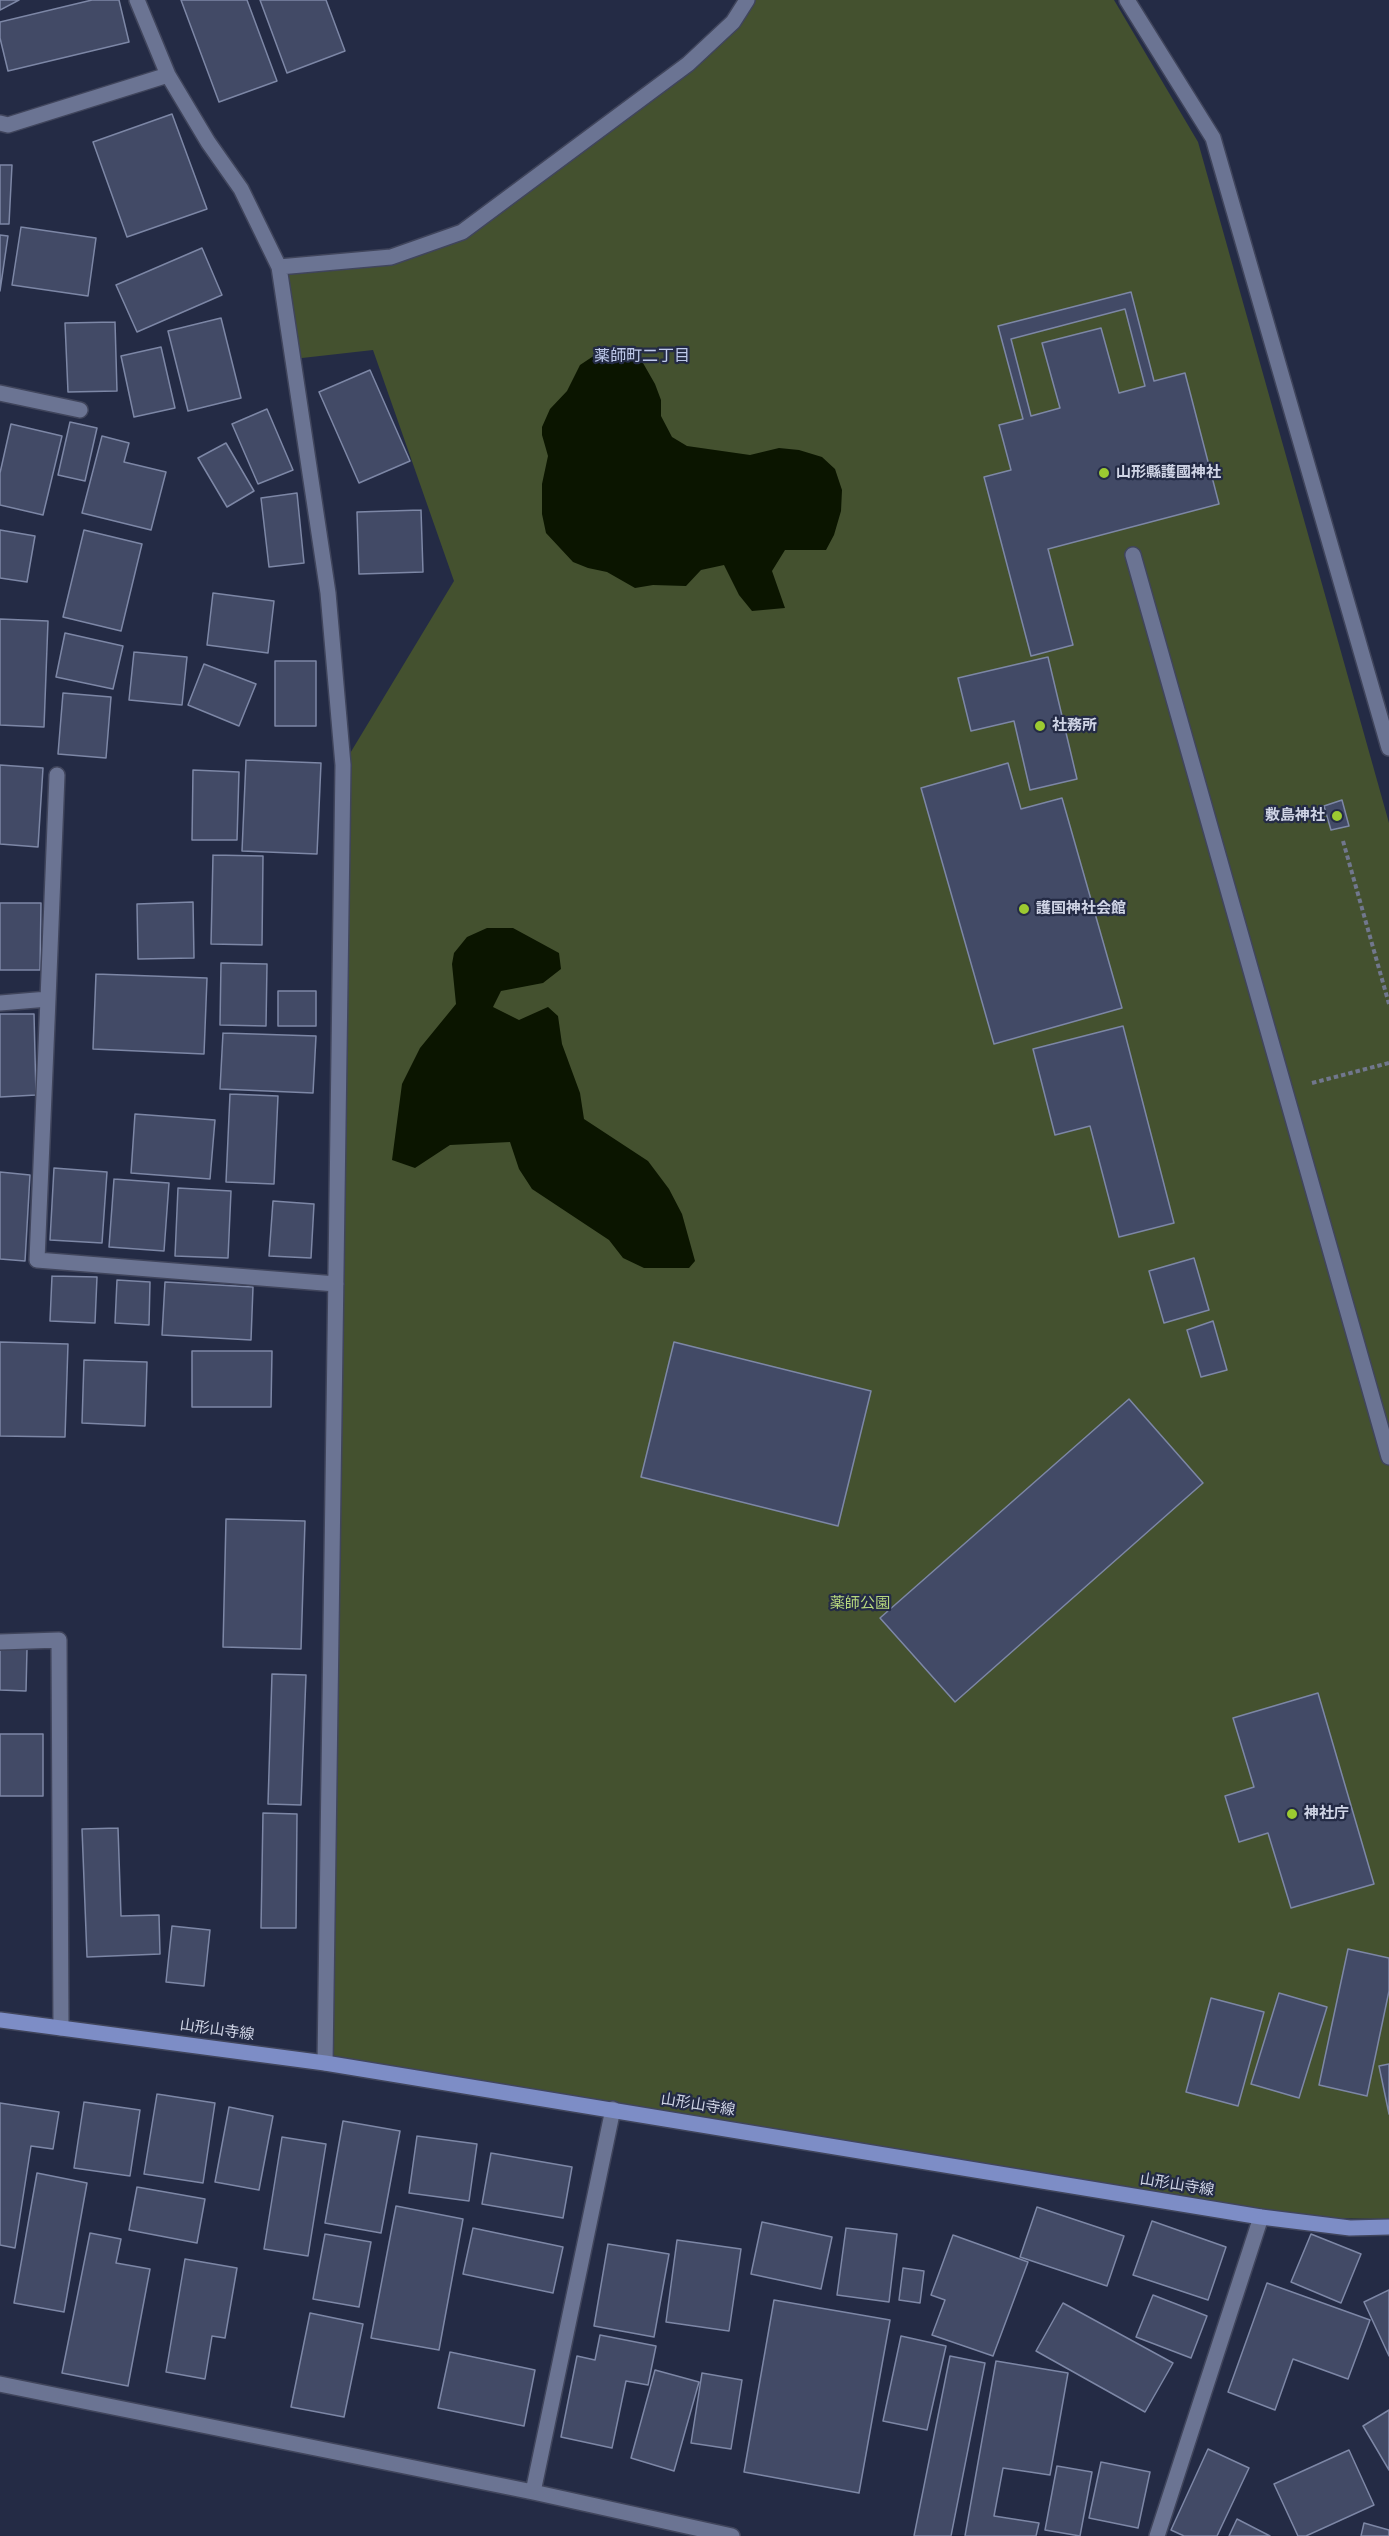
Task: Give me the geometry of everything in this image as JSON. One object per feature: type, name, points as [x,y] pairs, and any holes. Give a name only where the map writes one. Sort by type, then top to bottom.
[{"type":"main road","name":"山形山寺線","points":[[0,2020],[324,2063],[1261,2217],[1350,2228],[1389,2227]]},
{"type":"street","points":[[137,0],[168,75],[208,142],[241,189],[279,267],[328,593],[343,765],[324,2063]]},
{"type":"street","points":[[279,267],[391,257],[462,232],[688,64],[733,22],[747,0]]},
{"type":"street","points":[[1127,0],[1213,138],[1389,748]]},
{"type":"street","points":[[0,123],[8,125],[168,75]]},
{"type":"street","points":[[0,393],[80,410]]},
{"type":"street","points":[[1133,555],[1389,1457]]},
{"type":"street","points":[[57,775],[37,1260],[336,1284]]},
{"type":"street","points":[[0,1003],[48,999]]},
{"type":"street","points":[[0,1642],[59,1640],[61,2028]]},
{"type":"street","points":[[533,2492],[614,2109]]},
{"type":"street","points":[[1157,2536],[1261,2217]]},
{"type":"street","points":[[0,2384],[533,2492],[732,2536]]},
{"type":"path","points":[[1344,841],[1389,1004]]},
{"type":"path","points":[[1285,1091],[1389,1062]]},
{"type":"green space","name":"薬師公園","points":[[747,0],[1114,0],[1198,142],[1389,823],[1389,2219],[1261,2217],[325,2063],[343,765],[454,581],[373,350],[293,359],[279,267],[391,257],[462,232],[733,22]]},
{"type":"shaded area","points":[[626,354],[643,363],[655,384],[661,400],[661,416],[672,437],[687,446],[750,455],[779,448],[799,450],[822,457],[835,469],[842,490],[841,511],[834,535],[826,550],[785,550],[772,571],[785,608],[752,611],[739,595],[724,565],[701,570],[686,586],[653,585],[635,588],[607,572],[573,562],[546,533],[542,514],[542,484],[548,456],[542,427],[550,409],[567,391],[580,365],[595,355]]},
{"type":"shaded area","points":[[487,928],[513,928],[559,953],[561,969],[543,983],[501,991],[493,1007],[519,1020],[548,1007],[558,1016],[562,1044],[580,1093],[584,1119],[648,1161],[669,1189],[682,1214],[695,1261],[689,1268],[644,1268],[623,1258],[609,1240],[532,1189],[519,1169],[510,1142],[450,1145],[415,1168],[392,1160],[402,1084],[420,1048],[456,1004],[452,964],[454,953],[467,937]]},
{"type":"building","points":[[0,0],[19,0],[0,10]]},
{"type":"building","points":[[92,0],[119,0],[129,42],[8,71],[0,38],[0,22]]},
{"type":"building","points":[[181,0],[247,0],[277,81],[219,102]]},
{"type":"building","points":[[260,0],[326,0],[345,51],[287,73]]},
{"type":"building","points":[[172,114],[207,209],[127,237],[93,142]]},
{"type":"building","points":[[0,165],[12,165],[9,224],[0,224]]},
{"type":"building","points":[[21,227],[96,238],[88,296],[12,285]]},
{"type":"building","points":[[0,235],[8,236],[0,291]]},
{"type":"building","points":[[202,248],[222,295],[137,332],[116,285]]},
{"type":"building","name":"山形縣護國神社","points":[[1131,292],[1154,381],[1185,373],[1219,504],[1048,549],[1073,645],[1031,656],[984,477],[1011,470],[999,425],[1023,419],[998,326]],"holes":[[[1125,309],[1145,386],[1119,393],[1101,328],[1042,343],[1060,408],[1031,416],[1011,339]]]},
{"type":"building","points":[[221,318],[241,398],[188,411],[168,331]]},
{"type":"building","points":[[115,322],[117,391],[68,392],[65,323]]},
{"type":"building","points":[[161,347],[175,408],[134,417],[121,356]]},
{"type":"building","points":[[370,370],[410,461],[359,483],[319,392]]},
{"type":"building","points":[[267,409],[293,470],[258,484],[232,424]]},
{"type":"building","points":[[70,422],[97,428],[85,481],[58,475]]},
{"type":"building","points":[[11,424],[62,436],[43,515],[0,505],[0,473]]},
{"type":"building","points":[[102,436],[129,443],[124,462],[166,472],[151,530],[82,513]]},
{"type":"building","points":[[226,443],[254,491],[227,507],[198,458]]},
{"type":"building","points":[[297,493],[304,563],[269,567],[261,498]]},
{"type":"building","points":[[421,510],[423,572],[359,574],[357,512]]},
{"type":"building","points":[[0,530],[35,536],[27,582],[0,578]]},
{"type":"building","points":[[84,530],[142,544],[121,631],[63,617]]},
{"type":"building","points":[[213,593],[274,601],[268,653],[207,645]]},
{"type":"building","points":[[0,619],[48,621],[44,727],[0,725]]},
{"type":"building","points":[[65,633],[123,646],[113,689],[56,677]]},
{"type":"building","points":[[134,652],[187,657],[182,705],[129,700]]},
{"type":"building","name":"社務所","points":[[1048,657],[1077,779],[1030,790],[1014,721],[971,731],[958,678]]},
{"type":"building","points":[[275,661],[316,661],[316,726],[275,726]]},
{"type":"building","points":[[204,664],[256,684],[239,726],[188,705]]},
{"type":"building","points":[[63,693],[111,697],[106,758],[58,754]]},
{"type":"building","points":[[246,760],[321,763],[317,854],[242,851]]},
{"type":"building","name":"護国神社会館","points":[[1008,763],[1021,809],[1062,798],[1122,1008],[994,1044],[921,788]]},
{"type":"building","points":[[0,765],[43,768],[38,847],[0,844]]},
{"type":"building","points":[[193,770],[239,772],[237,840],[192,840]]},
{"type":"building","name":"敷島神社","points":[[1342,800],[1349,826],[1331,830],[1324,806]]},
{"type":"building","points":[[213,855],[263,856],[262,945],[211,944]]},
{"type":"building","points":[[193,902],[194,958],[138,959],[137,904]]},
{"type":"building","points":[[0,903],[41,903],[40,970],[0,970]]},
{"type":"building","points":[[221,963],[267,964],[266,1026],[220,1025]]},
{"type":"building","points":[[96,974],[207,978],[204,1054],[93,1049]]},
{"type":"building","points":[[278,991],[316,991],[316,1026],[278,1026]]},
{"type":"building","points":[[0,1014],[34,1014],[36,1095],[0,1097]]},
{"type":"building","points":[[1123,1026],[1174,1223],[1119,1237],[1090,1126],[1055,1135],[1033,1049]]},
{"type":"building","points":[[223,1033],[316,1036],[313,1093],[220,1089]]},
{"type":"building","points":[[230,1094],[278,1096],[274,1184],[226,1182]]},
{"type":"building","points":[[135,1114],[215,1120],[210,1179],[131,1173]]},
{"type":"building","points":[[54,1168],[107,1172],[102,1243],[50,1240]]},
{"type":"building","points":[[0,1172],[30,1175],[25,1261],[0,1259]]},
{"type":"building","points":[[114,1179],[169,1183],[164,1251],[109,1247]]},
{"type":"building","points":[[178,1188],[231,1191],[228,1258],[175,1256]]},
{"type":"building","points":[[273,1201],[314,1204],[311,1258],[269,1256]]},
{"type":"building","points":[[1194,1258],[1209,1310],[1164,1323],[1149,1271]]},
{"type":"building","points":[[52,1276],[97,1277],[95,1323],[50,1321]]},
{"type":"building","points":[[117,1280],[150,1282],[149,1325],[115,1323]]},
{"type":"building","points":[[165,1282],[253,1287],[251,1340],[162,1335]]},
{"type":"building","points":[[1213,1321],[1227,1370],[1201,1377],[1187,1330]]},
{"type":"building","points":[[0,1342],[68,1344],[65,1437],[0,1436]]},
{"type":"building","points":[[674,1342],[871,1391],[838,1526],[641,1477]]},
{"type":"building","points":[[192,1351],[272,1351],[271,1407],[192,1407]]},
{"type":"building","points":[[84,1360],[147,1362],[145,1426],[82,1423]]},
{"type":"building","points":[[1129,1399],[1203,1483],[955,1702],[880,1618]]},
{"type":"building","points":[[226,1519],[305,1521],[301,1649],[223,1647]]},
{"type":"building","points":[[0,1649],[27,1649],[26,1691],[0,1690]]},
{"type":"building","points":[[272,1674],[306,1675],[301,1805],[268,1804]]},
{"type":"building","name":"神社庁","points":[[1318,1693],[1374,1884],[1291,1908],[1268,1833],[1239,1842],[1225,1796],[1254,1787],[1233,1718]]},
{"type":"building","points":[[0,1734],[43,1734],[43,1796],[0,1796]]},
{"type":"building","points":[[263,1813],[297,1814],[296,1928],[261,1928]]},
{"type":"building","points":[[118,1828],[121,1916],[159,1915],[160,1954],[87,1957],[82,1829]]},
{"type":"building","points":[[172,1926],[210,1930],[204,1986],[166,1982]]},
{"type":"building","points":[[1348,1949],[1389,1958],[1389,1991],[1367,2096],[1319,2085]]},
{"type":"building","points":[[1279,1993],[1327,2007],[1299,2098],[1251,2084]]},
{"type":"building","points":[[1211,1998],[1264,2012],[1238,2106],[1186,2092]]},
{"type":"building","points":[[1389,2064],[1389,2114],[1379,2066]]},
{"type":"building","points":[[157,2094],[215,2103],[203,2183],[144,2174]]},
{"type":"building","points":[[84,2102],[140,2110],[130,2176],[74,2168]]},
{"type":"building","points":[[0,2103],[59,2112],[53,2149],[31,2146],[15,2248],[0,2245]]},
{"type":"building","points":[[229,2107],[273,2116],[259,2190],[215,2182]]},
{"type":"building","points":[[343,2121],[400,2131],[381,2233],[325,2223]]},
{"type":"building","points":[[417,2136],[477,2144],[469,2201],[409,2193]]},
{"type":"building","points":[[282,2137],[326,2144],[308,2256],[264,2249]]},
{"type":"building","points":[[491,2153],[572,2167],[563,2218],[482,2204]]},
{"type":"building","points":[[37,2173],[87,2183],[64,2312],[14,2303]]},
{"type":"building","points":[[137,2187],[205,2199],[197,2243],[129,2230]]},
{"type":"building","points":[[396,2206],[463,2219],[439,2350],[371,2338]]},
{"type":"building","points":[[1037,2207],[1124,2236],[1107,2286],[1020,2257]]},
{"type":"building","points":[[1152,2221],[1226,2247],[1208,2300],[1133,2275]]},
{"type":"building","points":[[762,2222],[832,2237],[821,2289],[751,2274]]},
{"type":"building","points":[[473,2228],[563,2247],[553,2293],[463,2274]]},
{"type":"building","points":[[846,2228],[897,2234],[889,2302],[837,2295]]},
{"type":"building","points":[[90,2233],[121,2239],[116,2263],[150,2269],[128,2386],[62,2373]]},
{"type":"building","points":[[325,2234],[371,2242],[359,2307],[313,2299]]},
{"type":"building","points":[[1311,2234],[1361,2254],[1341,2303],[1291,2282]]},
{"type":"building","points":[[953,2235],[1028,2262],[993,2356],[932,2335],[945,2300],[931,2295]]},
{"type":"building","points":[[677,2240],[741,2249],[729,2331],[666,2322]]},
{"type":"building","points":[[608,2244],[669,2254],[654,2337],[594,2326]]},
{"type":"building","points":[[185,2259],[237,2268],[225,2338],[212,2336],[205,2379],[166,2372]]},
{"type":"building","points":[[903,2268],[924,2271],[920,2303],[899,2300]]},
{"type":"building","points":[[1267,2283],[1370,2320],[1348,2379],[1293,2359],[1275,2410],[1228,2392]]},
{"type":"building","points":[[1389,2290],[1389,2356],[1364,2302]]},
{"type":"building","points":[[1153,2295],[1207,2316],[1191,2358],[1136,2337]]},
{"type":"building","points":[[774,2300],[890,2320],[859,2493],[744,2472]]},
{"type":"building","points":[[1063,2303],[1173,2363],[1145,2412],[1036,2351]]},
{"type":"building","points":[[310,2313],[363,2324],[344,2417],[291,2407]]},
{"type":"building","points":[[600,2335],[656,2346],[648,2385],[626,2381],[612,2448],[561,2437],[577,2356],[595,2360]]},
{"type":"building","points":[[901,2336],[946,2346],[927,2430],[883,2421]]},
{"type":"building","points":[[450,2352],[535,2370],[524,2426],[438,2408]]},
{"type":"building","points":[[950,2356],[985,2363],[951,2536],[914,2536]]},
{"type":"building","points":[[996,2361],[1068,2373],[1050,2475],[1003,2468],[994,2516],[1039,2523],[1036,2536],[965,2536]]},
{"type":"building","points":[[655,2370],[699,2382],[674,2471],[631,2458]]},
{"type":"building","points":[[702,2373],[742,2380],[731,2449],[691,2443]]},
{"type":"building","points":[[1389,2410],[1389,2470],[1363,2426]]},
{"type":"building","points":[[1208,2449],[1249,2468],[1217,2536],[1184,2536],[1171,2530]]},
{"type":"building","points":[[1349,2450],[1374,2505],[1306,2536],[1298,2536],[1274,2484]]},
{"type":"building","points":[[1101,2462],[1150,2472],[1138,2528],[1089,2518]]},
{"type":"building","points":[[1057,2466],[1092,2472],[1080,2536],[1045,2530]]},
{"type":"building","points":[[1237,2519],[1270,2536],[1229,2536]]},
{"type":"building","points":[[1364,2523],[1389,2530],[1389,2536],[1361,2536]]},
{"type":"place","name":"山形縣護國神社","points":[[1104,473]]},
{"type":"place","name":"社務所","points":[[1040,726]]},
{"type":"place","name":"敷島神社","points":[[1337,816]]},
{"type":"place","name":"護国神社会館","points":[[1024,909]]},
{"type":"place","name":"神社庁","points":[[1292,1814]]},
{"type":"district","name":"薬師町二丁目","points":[[642,356]]}]
